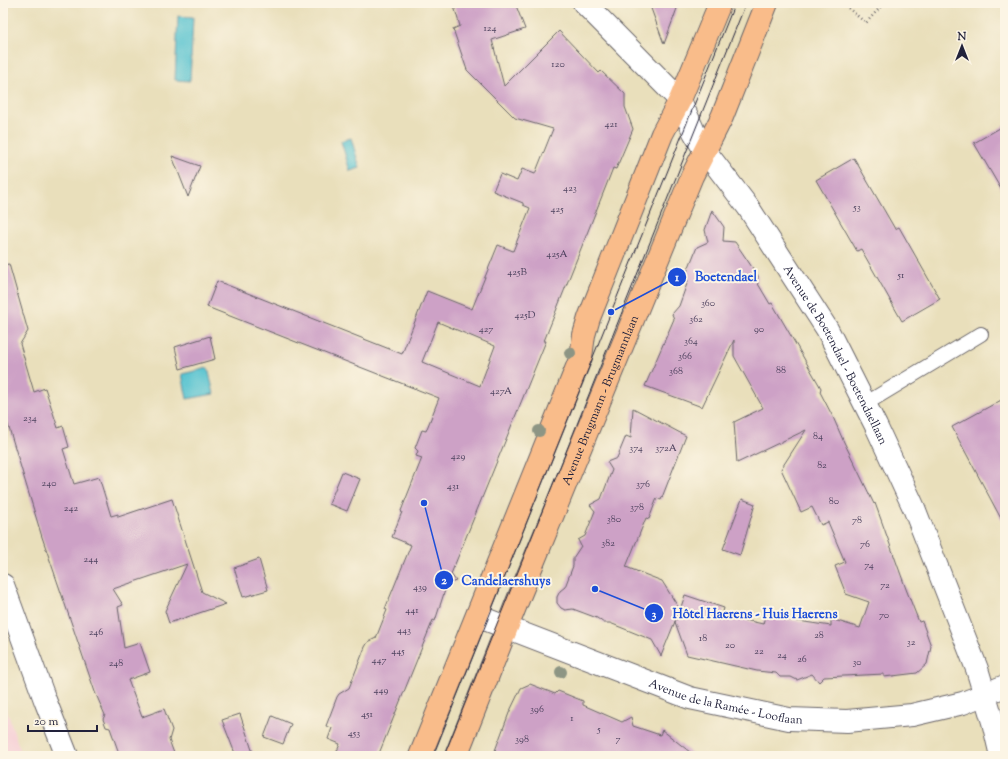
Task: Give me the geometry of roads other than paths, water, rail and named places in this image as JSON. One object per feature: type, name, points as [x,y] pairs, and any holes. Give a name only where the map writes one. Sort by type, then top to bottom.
[{"type":"main road","points":[[420,756],[581,357],[584,335],[589,318],[662,134],[680,100],[720,3]]},
{"type":"main road","name":"Avenue Brugmann - Brugmannlaan","points":[[456,756],[507,627],[692,176],[722,117],[768,3]]},
{"type":"street","name":"Avenue de Boetendael - Boetendaellaan","points":[[584,3],[680,100],[694,132],[705,151],[748,206],[828,329],[914,508],[978,669],[1001,756]]},
{"type":"street","points":[[3,585],[67,756]]},
{"type":"street","name":"Avenue de la Ramée - Looflaan","points":[[477,616],[690,698],[789,718],[847,721],[912,715],[963,704],[1005,686]]},
{"type":"lane","points":[[865,404],[981,334]]},
{"type":"water","points":[[178,16],[193,17],[190,81],[175,80]]},
{"type":"water","points":[[351,138],[360,168],[350,171],[341,141]]},
{"type":"water","points":[[208,368],[214,394],[187,399],[182,374]]},
{"type":"tram line","points":[[433,756],[735,3]]},
{"type":"tram line","points":[[444,756],[746,3]]},
{"type":"place","name":"Boetendael","points":[[611,312]]},
{"type":"place","name":"Candelaershuys","points":[[424,503]]},
{"type":"place","name":"Hôtel Haerens - Huis Haerens","points":[[595,589]]}]
